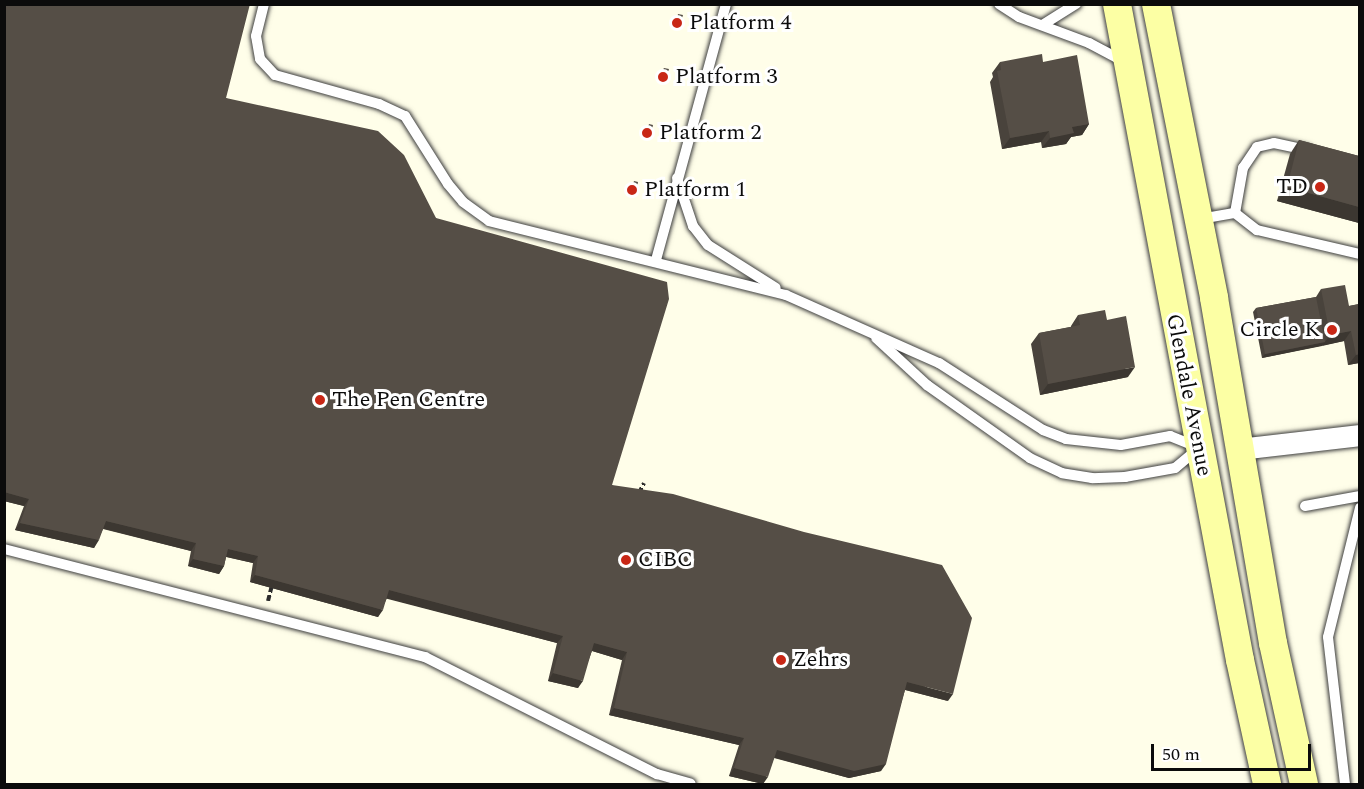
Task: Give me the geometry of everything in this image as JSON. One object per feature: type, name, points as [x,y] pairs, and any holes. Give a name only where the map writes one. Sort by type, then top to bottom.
[{"type":"main road","name":"Glendale Avenue","points":[[1117,4],[1199,448],[1267,784]]},
{"type":"main road","name":"Glendale Avenue","points":[[1156,4],[1200,219],[1273,643],[1304,784]]},
{"type":"main road","points":[[1199,448],[1239,449]]},
{"type":"street","points":[[1239,449],[1359,435]]},
{"type":"lane","points":[[264,4],[255,36],[260,59],[275,75],[380,104],[405,116],[448,184],[475,212],[489,221],[549,238],[656,260],[786,294]]},
{"type":"lane","points":[[656,260],[726,4]]},
{"type":"lane","points":[[999,4],[1019,17],[1044,24],[1128,65]]},
{"type":"lane","points":[[1044,24],[1076,4]]},
{"type":"lane","points":[[1235,213],[1243,168],[1257,147],[1274,143],[1317,153]]},
{"type":"lane","points":[[677,178],[693,226],[708,245],[786,294],[876,338],[939,363],[1043,430],[1066,439],[1121,445],[1170,436],[1199,448],[1175,468],[1135,475],[1092,478],[1062,473],[1030,458],[927,385],[876,338]]},
{"type":"lane","points":[[1200,219],[1235,213],[1257,230],[1359,254]]},
{"type":"lane","points":[[1305,507],[1359,496]]},
{"type":"lane","points":[[1345,784],[1328,637],[1359,508]]},
{"type":"lane","points":[[4,549],[425,657],[657,774],[690,784]]},
{"type":"path","points":[[637,497],[644,483]]},
{"type":"path","points":[[272,588],[275,577]]},
{"type":"building","name":"The Pen Centre","points":[[4,4],[250,4],[226,98],[378,131],[404,155],[436,218],[667,282],[669,299],[612,485],[673,494],[804,532],[942,565],[972,618],[953,694],[907,682],[886,764],[854,771],[777,750],[768,777],[734,768],[744,738],[614,708],[627,652],[594,643],[583,681],[553,673],[563,636],[389,590],[383,610],[255,575],[258,556],[228,549],[224,566],[193,559],[196,543],[106,521],[99,540],[20,523],[29,499],[4,492]]},
{"type":"building","points":[[678,14],[683,15],[680,25],[676,23]]},
{"type":"building","points":[[1042,54],[1043,62],[1077,55],[1089,124],[1072,127],[1074,133],[1050,138],[1049,131],[1010,138],[997,71],[1001,70],[1000,62]]},
{"type":"building","points":[[664,68],[669,69],[666,78],[662,77]]},
{"type":"building","points":[[649,124],[653,125],[651,134],[646,133]]},
{"type":"building","name":"TD","points":[[1299,140],[1359,156],[1359,207],[1287,187]]},
{"type":"building","points":[[634,181],[638,182],[636,192],[631,191]]},
{"type":"building","points":[[1345,285],[1349,306],[1359,304],[1359,354],[1356,355],[1351,331],[1330,335],[1321,289]]},
{"type":"building","points":[[1316,297],[1325,342],[1265,354],[1256,308]]},
{"type":"building","points":[[1105,310],[1107,320],[1126,316],[1135,367],[1048,384],[1039,333],[1080,325],[1078,315]]},
{"type":"place","name":"Platform 4","points":[[677,23]]},
{"type":"place","name":"Platform 3","points":[[663,77]]},
{"type":"place","name":"Platform 2","points":[[647,133]]},
{"type":"place","name":"TD","points":[[1320,187]]},
{"type":"place","name":"Platform 1","points":[[632,190]]},
{"type":"place","name":"Circle K","points":[[1332,330]]},
{"type":"place","name":"The Pen Centre","points":[[320,400]]},
{"type":"place","name":"CIBC","points":[[626,560]]},
{"type":"place","name":"Zehrs","points":[[781,660]]}]
